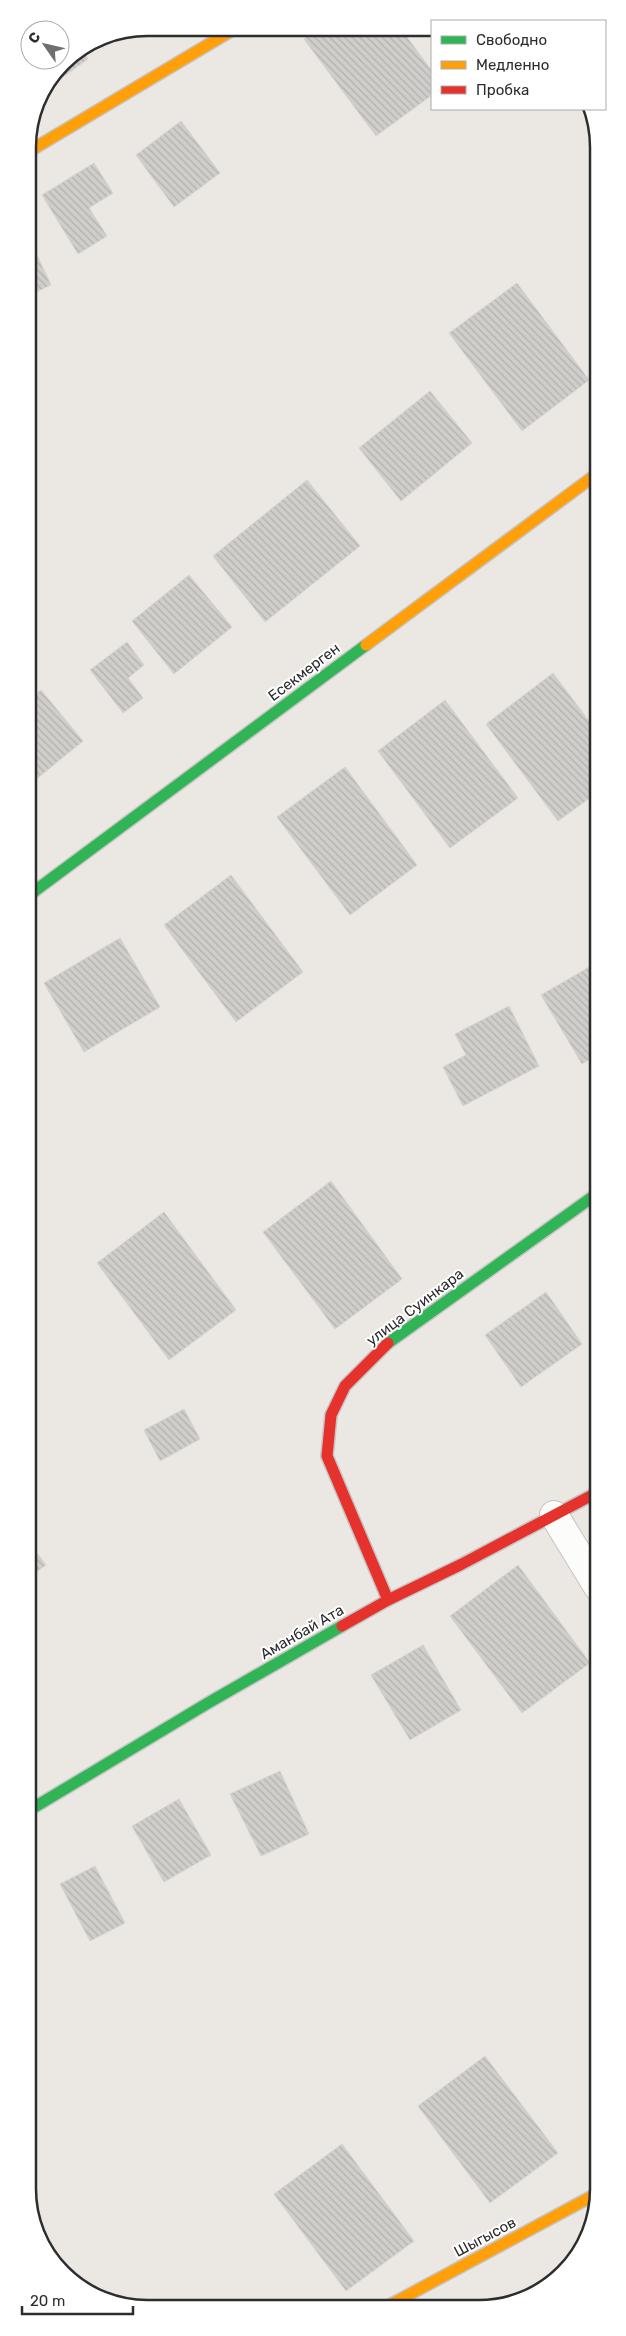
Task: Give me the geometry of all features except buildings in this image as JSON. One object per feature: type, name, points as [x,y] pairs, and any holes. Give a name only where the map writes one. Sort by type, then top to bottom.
[{"type":"street","points":[[36,147],[223,36]]},
{"type":"street","name":"Eсекмерген","points":[[36,890],[590,479]]},
{"type":"street","name":"улица Суинкара","points":[[388,1600],[327,1456],[331,1415],[345,1386],[383,1347],[590,1199]]},
{"type":"street","name":"Аманбай Ата","points":[[36,1806],[216,1698],[388,1600],[462,1564],[590,1496]]},
{"type":"street","points":[[554,1515],[590,1575]]},
{"type":"street","name":"Шыгысов","points":[[399,2300],[590,2197]]},
{"type":"traffic: fast","points":[[36,890],[366,645]]},
{"type":"traffic: fast","points":[[388,1343],[590,1199]]},
{"type":"traffic: fast","points":[[36,1806],[208,1703],[342,1626]]},
{"type":"traffic: slow","points":[[36,147],[223,36]]},
{"type":"traffic: slow","points":[[366,645],[590,479]]},
{"type":"traffic: slow","points":[[399,2300],[590,2197]]},
{"type":"traffic: jam","points":[[388,1343],[345,1386],[331,1415],[327,1456],[388,1600]]},
{"type":"traffic: jam","points":[[342,1626],[388,1600],[462,1564],[590,1496]]}]
